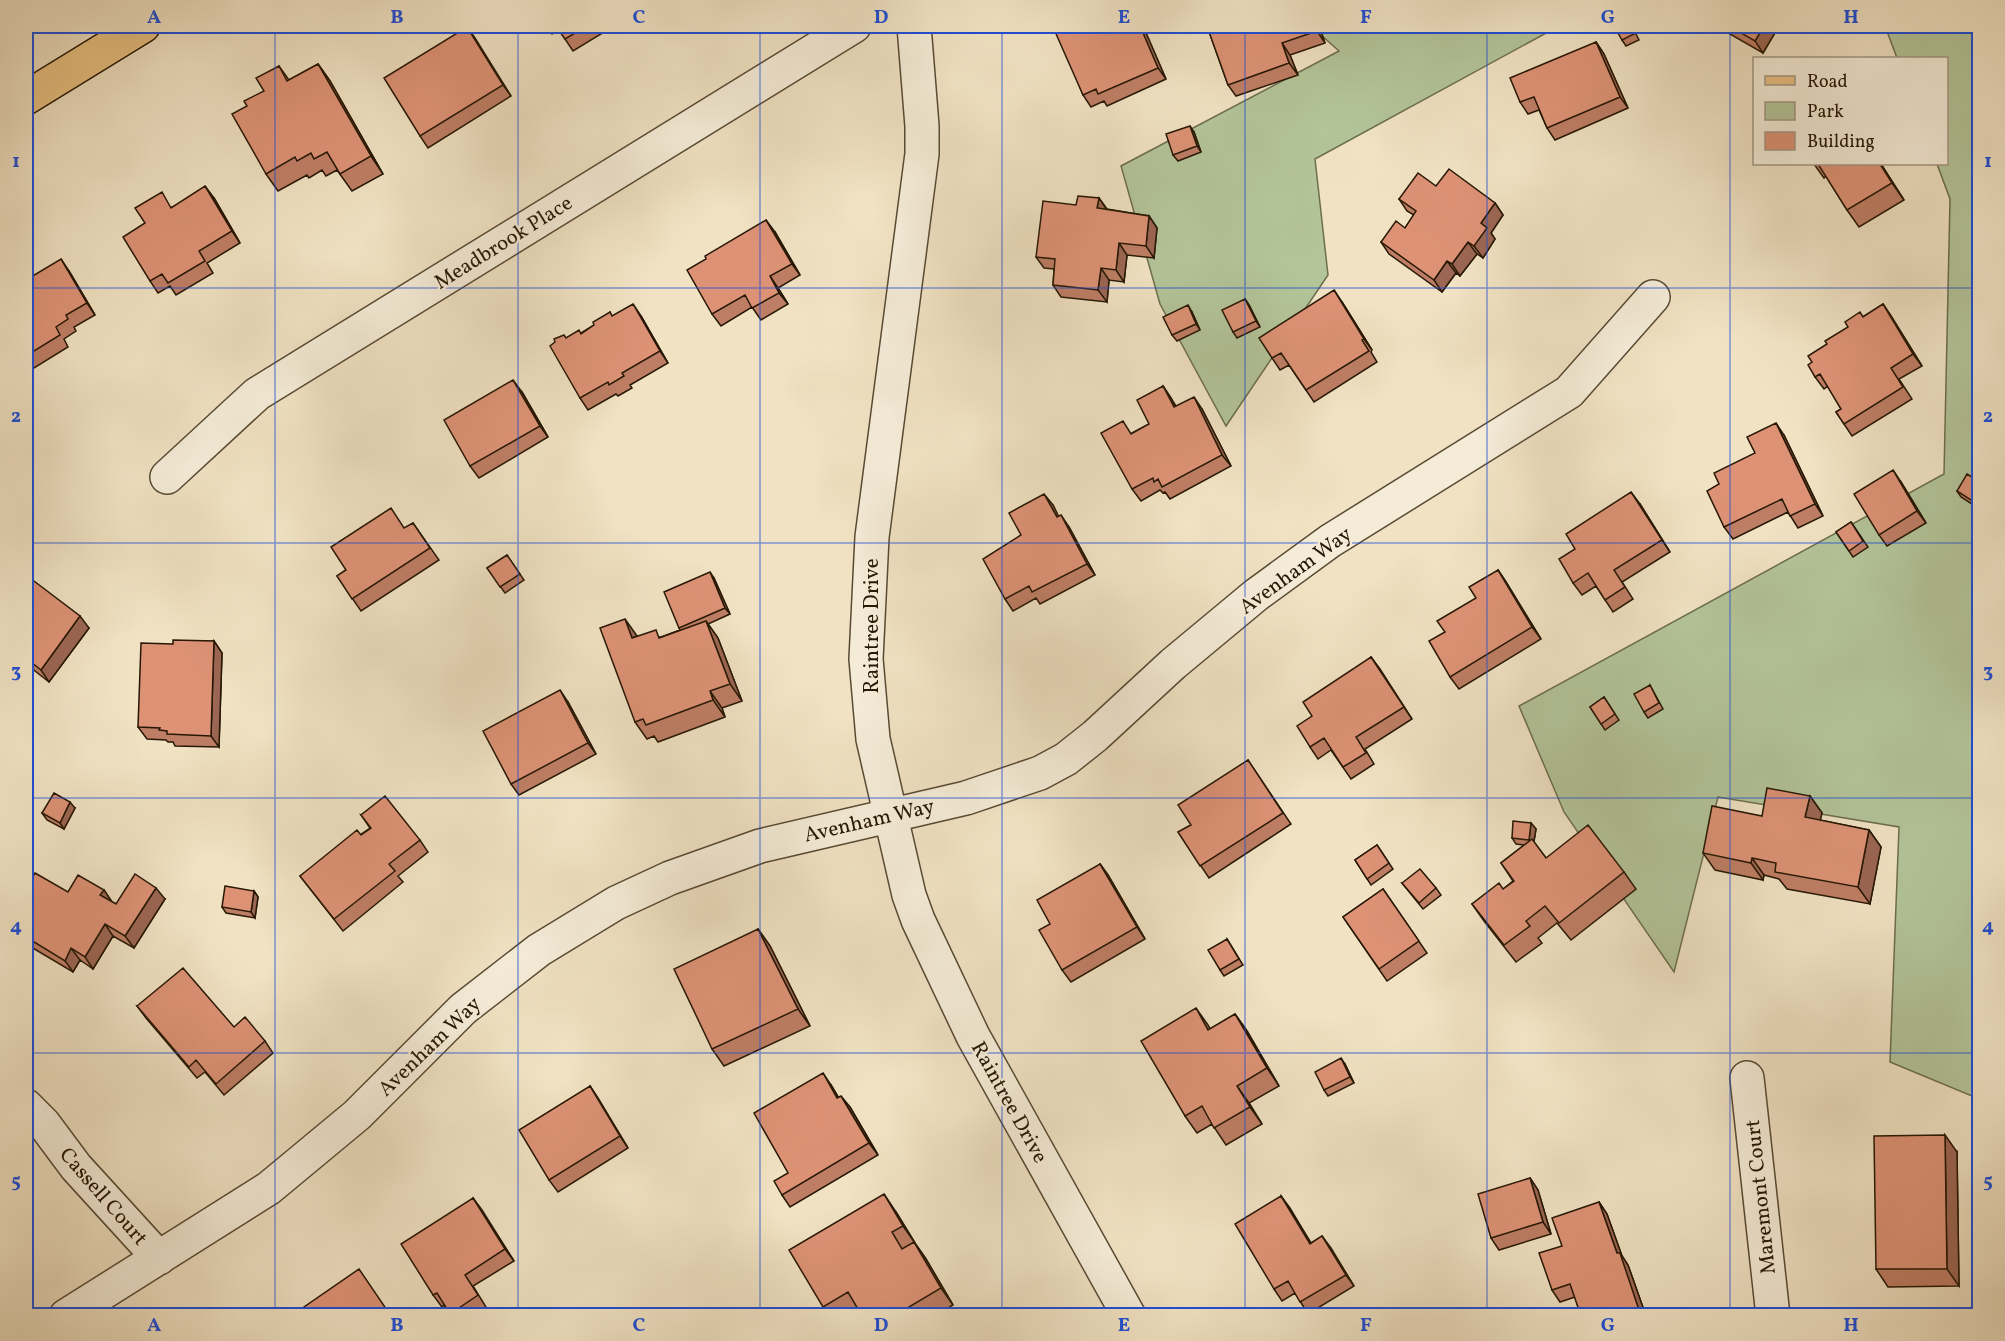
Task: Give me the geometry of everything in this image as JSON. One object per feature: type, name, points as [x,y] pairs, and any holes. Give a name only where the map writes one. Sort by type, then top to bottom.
[{"type":"main road","points":[[26,98],[144,26]]},
{"type":"street","name":"Meadbrook Place","points":[[167,477],[257,394],[854,26]]},
{"type":"street","name":"Raintree Drive","points":[[914,26],[922,154],[872,537],[867,659],[873,739],[912,903],[973,1036],[1129,1316]]},
{"type":"street","name":"Avenham Way","points":[[66,1316],[269,1188],[357,1115],[463,1009],[539,950],[615,903],[670,878],[760,846],[966,798],[1040,773],[1066,759],[1095,736],[1173,664],[1256,595],[1330,542],[1569,392],[1653,297]]},
{"type":"street","name":"Maremont Court","points":[[1747,1078],[1773,1316]]},
{"type":"street","name":"Cassell Court","points":[[26,1106],[44,1124],[76,1167],[159,1258]]},
{"type":"green space","points":[[1311,26],[1559,26],[1315,159],[1328,275],[1226,426],[1160,304],[1121,166],[1339,51]]},
{"type":"green space","points":[[1885,26],[1979,26],[1979,1099],[1890,1062],[1899,827],[1718,797],[1674,972],[1564,812],[1519,706],[1944,474],[1950,199],[1937,165],[1948,165],[1948,57],[1897,57]]},
{"type":"building","points":[[556,26],[587,26],[565,39]]},
{"type":"building","points":[[1140,26],[1158,68],[1098,94],[1096,89],[1083,95],[1053,27]]},
{"type":"building","points":[[1207,26],[1315,26],[1317,31],[1282,43],[1289,63],[1228,85]]},
{"type":"building","points":[[1614,26],[1630,26],[1634,34],[1622,40]]},
{"type":"building","points":[[1729,26],[1764,26],[1755,41]]},
{"type":"building","points":[[467,27],[503,85],[420,136],[384,78]]},
{"type":"building","points":[[1596,42],[1620,97],[1547,128],[1534,97],[1520,102],[1510,78]]},
{"type":"building","points":[[318,64],[371,156],[340,174],[327,152],[314,159],[311,153],[297,161],[295,157],[266,174],[232,114],[247,106],[244,101],[264,91],[256,78],[279,66],[287,81]]},
{"type":"building","points":[[1190,126],[1197,146],[1173,155],[1166,134]]},
{"type":"building","points":[[1819,165],[1881,165],[1892,183],[1847,210]]},
{"type":"building","points":[[1449,169],[1495,203],[1481,223],[1487,228],[1474,246],[1468,242],[1452,264],[1447,261],[1434,280],[1381,242],[1396,221],[1405,228],[1416,211],[1399,199],[1418,173],[1436,186]]},
{"type":"building","points":[[205,186],[232,231],[199,251],[205,261],[168,283],[162,274],[150,281],[123,237],[145,223],[135,208],[162,192],[171,208]]},
{"type":"building","points":[[1078,196],[1099,198],[1097,208],[1149,216],[1146,246],[1119,243],[1116,270],[1101,268],[1098,290],[1053,285],[1055,259],[1036,257],[1043,201],[1076,205]]},
{"type":"building","points":[[766,220],[792,264],[770,276],[779,293],[752,308],[745,295],[712,314],[687,270],[706,259],[705,256]]},
{"type":"building","points":[[61,259],[87,303],[66,315],[68,319],[56,327],[60,335],[26,356],[26,280]]},
{"type":"building","points":[[1334,290],[1369,351],[1306,390],[1281,353],[1272,358],[1259,338]]},
{"type":"building","points":[[1245,299],[1256,321],[1233,332],[1222,310]]},
{"type":"building","points":[[633,304],[660,351],[622,373],[624,376],[609,385],[608,382],[580,398],[550,346],[555,342],[554,339],[564,335],[566,338],[579,330],[581,334],[594,325],[593,322],[610,312],[612,316]]},
{"type":"building","points":[[1883,304],[1913,354],[1891,368],[1903,387],[1844,424],[1836,412],[1841,409],[1820,374],[1815,377],[1808,365],[1812,362],[1808,356],[1827,344],[1825,341],[1848,327],[1845,322],[1860,312],[1863,317]]},
{"type":"building","points":[[1188,305],[1196,324],[1172,335],[1163,317]]},
{"type":"building","points":[[513,380],[540,426],[470,466],[444,420]]},
{"type":"building","points":[[1163,386],[1174,407],[1194,397],[1222,455],[1162,487],[1158,479],[1154,482],[1153,478],[1132,489],[1101,433],[1123,421],[1131,434],[1149,424],[1137,400]]},
{"type":"building","points":[[1776,423],[1815,504],[1790,516],[1782,499],[1724,527],[1707,491],[1719,484],[1714,473],[1755,453],[1747,437]]},
{"type":"building","points":[[1893,470],[1917,511],[1879,535],[1854,494]]},
{"type":"building","points":[[1967,474],[1980,482],[1980,493],[1974,502],[1957,491]]},
{"type":"building","points":[[1631,492],[1662,540],[1614,570],[1625,587],[1605,600],[1588,573],[1573,583],[1559,559],[1575,549],[1566,534]]},
{"type":"building","points":[[1044,494],[1057,517],[1061,515],[1087,564],[1032,592],[1029,586],[1005,599],[983,559],[1021,535],[1009,513]]},
{"type":"building","points":[[391,508],[404,528],[413,523],[430,548],[352,599],[337,576],[346,570],[331,547]]},
{"type":"building","points":[[1851,522],[1863,541],[1849,551],[1836,532]]},
{"type":"building","points":[[507,555],[520,574],[500,587],[487,568]]},
{"type":"building","points":[[1498,570],[1532,627],[1450,677],[1429,641],[1445,632],[1437,621],[1476,598],[1469,587]]},
{"type":"building","points":[[710,572],[725,608],[679,628],[664,592]]},
{"type":"building","points":[[26,575],[80,616],[41,670],[26,658]]},
{"type":"building","points":[[625,619],[632,638],[656,630],[659,638],[706,621],[730,684],[710,691],[713,700],[646,725],[643,719],[635,722],[600,628]]},
{"type":"building","points":[[173,640],[214,641],[211,736],[167,734],[167,731],[159,730],[160,728],[138,727],[141,643],[173,644]]},
{"type":"building","points":[[1371,657],[1404,707],[1356,737],[1366,753],[1343,767],[1324,738],[1310,747],[1297,726],[1312,716],[1303,702]]},
{"type":"building","points":[[1650,685],[1659,703],[1644,712],[1634,694]]},
{"type":"building","points":[[560,690],[588,743],[511,784],[483,731]]},
{"type":"building","points":[[1604,697],[1615,714],[1601,724],[1590,707]]},
{"type":"building","points":[[1248,760],[1283,813],[1200,866],[1178,832],[1191,825],[1178,805]]},
{"type":"building","points":[[1767,788],[1810,796],[1805,817],[1869,830],[1858,887],[1775,872],[1776,863],[1752,858],[1751,863],[1703,853],[1712,806],[1762,816]]},
{"type":"building","points":[[54,793],[70,802],[60,823],[42,813]]},
{"type":"building","points":[[385,796],[420,840],[389,864],[395,871],[334,919],[300,876],[357,830],[361,835],[371,828],[361,815]]},
{"type":"building","points":[[1513,821],[1531,823],[1529,840],[1512,838]]},
{"type":"building","points":[[1588,825],[1624,872],[1559,923],[1545,906],[1526,921],[1530,926],[1504,945],[1472,904],[1499,883],[1503,889],[1514,881],[1501,863],[1532,839],[1546,858]]},
{"type":"building","points":[[1377,845],[1389,863],[1367,879],[1355,860]]},
{"type":"building","points":[[1100,864],[1137,927],[1062,970],[1039,930],[1050,924],[1037,900]]},
{"type":"building","points":[[1420,869],[1436,888],[1419,903],[1402,883]]},
{"type":"building","points":[[35,873],[68,892],[78,875],[104,890],[100,895],[116,904],[135,874],[156,888],[125,936],[105,924],[85,957],[71,948],[65,961],[26,937],[26,888]]},
{"type":"building","points":[[225,886],[254,891],[251,912],[222,907]]},
{"type":"building","points":[[1383,889],[1419,941],[1379,969],[1343,917]]},
{"type":"building","points":[[758,929],[798,1009],[712,1049],[674,969]]},
{"type":"building","points":[[1227,939],[1239,959],[1220,970],[1208,950]]},
{"type":"building","points":[[183,968],[234,1027],[245,1017],[265,1041],[216,1084],[196,1060],[189,1067],[137,1006]]},
{"type":"building","points":[[1196,1008],[1208,1030],[1235,1014],[1267,1068],[1237,1086],[1250,1107],[1214,1128],[1202,1106],[1185,1116],[1141,1041]]},
{"type":"building","points":[[1341,1058],[1350,1077],[1324,1090],[1315,1072]]},
{"type":"building","points":[[823,1073],[837,1098],[841,1096],[869,1143],[782,1195],[774,1181],[788,1173],[754,1113]]},
{"type":"building","points":[[590,1086],[620,1136],[549,1180],[519,1130]]},
{"type":"building","points":[[1945,1135],[1947,1269],[1876,1269],[1874,1136]]},
{"type":"building","points":[[1530,1178],[1543,1222],[1491,1238],[1478,1194]]},
{"type":"building","points":[[884,1194],[903,1226],[892,1232],[902,1249],[914,1242],[941,1288],[894,1316],[862,1316],[848,1292],[823,1307],[789,1250]]},
{"type":"building","points":[[1281,1196],[1310,1244],[1322,1236],[1346,1275],[1300,1302],[1288,1281],[1274,1289],[1235,1224]]},
{"type":"building","points":[[473,1198],[505,1249],[465,1275],[478,1295],[450,1314],[437,1293],[433,1295],[401,1244]]},
{"type":"building","points":[[1599,1202],[1617,1253],[1620,1253],[1641,1316],[1581,1316],[1570,1284],[1552,1290],[1539,1253],[1562,1246],[1552,1218]]},
{"type":"building","points":[[359,1269],[391,1316],[309,1316],[304,1307]]}]
